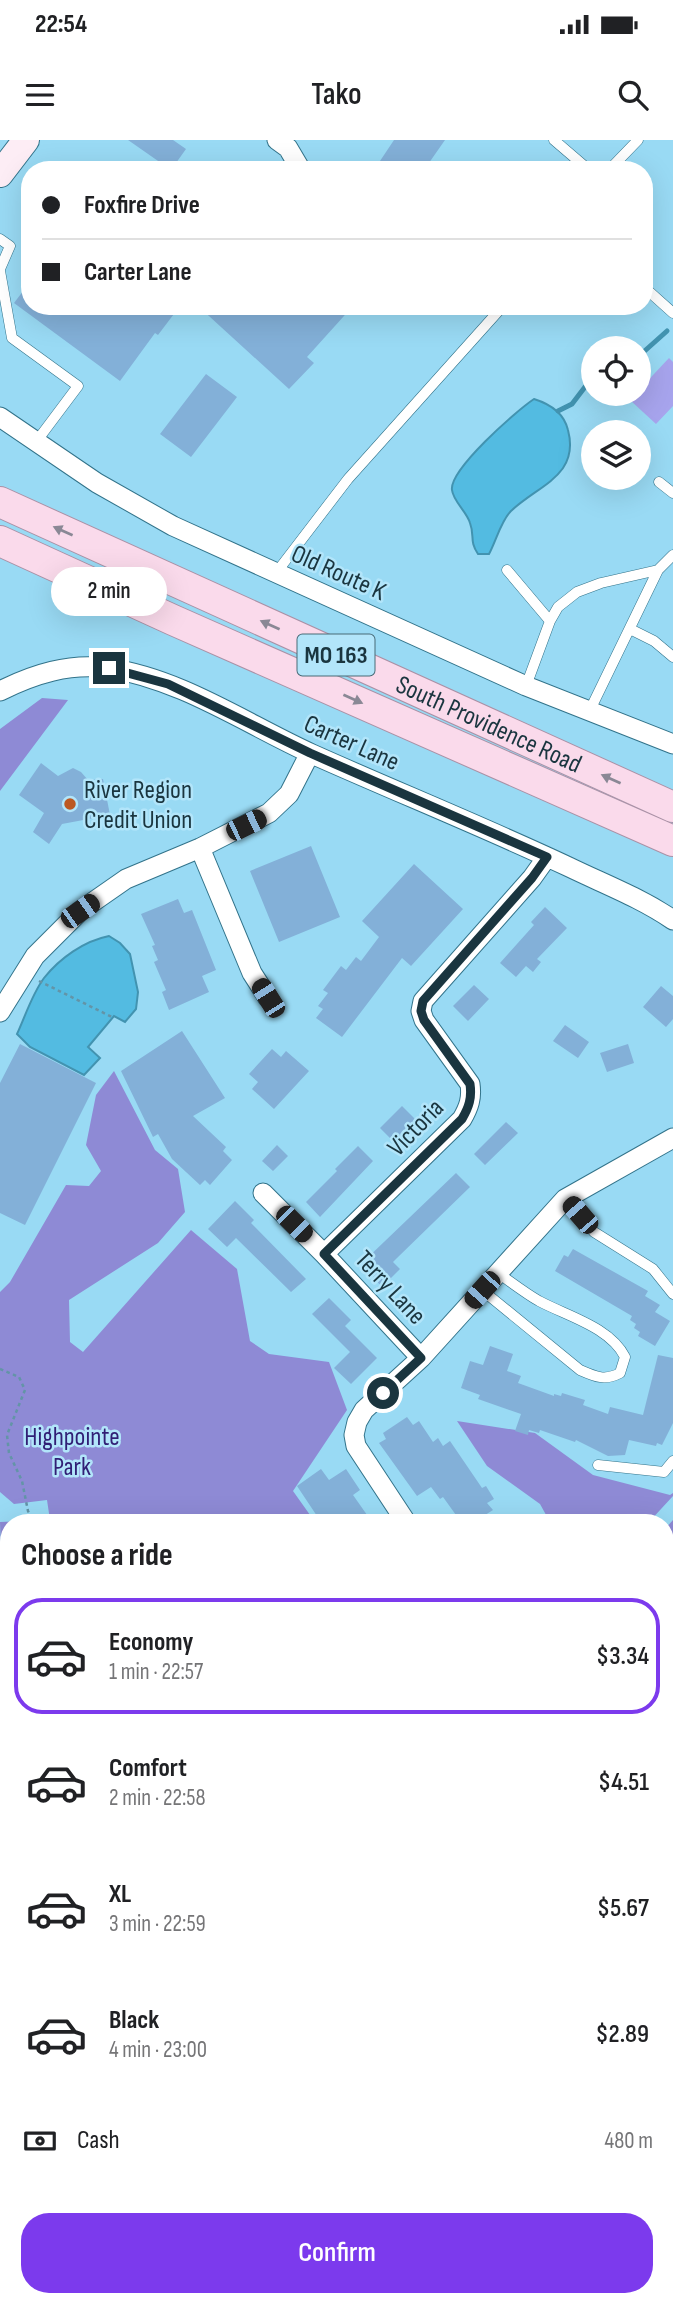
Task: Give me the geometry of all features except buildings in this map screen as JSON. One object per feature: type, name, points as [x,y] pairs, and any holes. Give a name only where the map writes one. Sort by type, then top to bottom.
[{"type":"main road","name":"South Providence Road","points":[[0,502],[673,807]]},
{"type":"main road","name":"South Providence Road","points":[[0,541],[89,583],[673,841]]},
{"type":"street","points":[[0,174],[26,140]]},
{"type":"street","points":[[277,140],[288,148],[296,161]]},
{"type":"street","name":"Old Route K","points":[[0,417],[97,483],[173,526],[526,686],[673,743]]},
{"type":"street","name":"Carter Lane","points":[[0,691],[42,673],[87,666],[109,668],[168,684],[310,753],[655,907],[673,920]]},
{"type":"street","points":[[0,1012],[34,956],[80,911],[126,879],[200,848],[269,813],[289,793],[310,753]]},
{"type":"street","points":[[200,848],[252,973],[268,998]]},
{"type":"street","name":"Victoria","points":[[324,1254],[462,1119],[469,1107],[472,1095],[470,1084],[424,1020],[421,1011],[423,1001],[532,878],[547,857]]},
{"type":"street","points":[[401,1514],[356,1446],[354,1434],[357,1422],[365,1410],[421,1358],[565,1199],[673,1138]]},
{"type":"street","name":"Terry Lane","points":[[263,1193],[421,1358]]},
{"type":"lane","points":[[554,140],[578,161]]},
{"type":"lane","points":[[618,161],[638,140]]},
{"type":"lane","points":[[0,239],[10,246],[0,270],[12,338],[78,386],[35,443]]},
{"type":"lane","points":[[653,295],[673,313]]},
{"type":"lane","points":[[276,573],[348,479],[495,315]]},
{"type":"lane","points":[[659,482],[673,494]]},
{"type":"lane","points":[[589,712],[658,570],[673,555]]},
{"type":"lane","points":[[507,570],[550,621]]},
{"type":"lane","points":[[526,686],[550,621],[558,607],[577,592],[601,583],[658,570]]},
{"type":"lane","points":[[630,629],[654,641],[673,657]]},
{"type":"lane","points":[[565,1199],[594,1232],[653,1269],[673,1294]]},
{"type":"lane","points":[[482,1290],[580,1370],[597,1378],[610,1378],[620,1373],[625,1357],[620,1346],[607,1335],[537,1300],[498,1273]]},
{"type":"lane","points":[[598,1465],[664,1472],[673,1461]]},
{"type":"path","points":[[42,982],[114,1018]]},
{"type":"path","points":[[0,1369],[19,1377],[25,1390],[7,1435],[9,1453],[22,1481],[30,1514]]},
{"type":"shaded area","points":[[669,358],[673,362],[673,406],[656,424],[636,406],[651,406],[651,377]]},
{"type":"green space","points":[[42,698],[68,700],[0,791],[0,729]]},
{"type":"green space","name":"Highpointe Park","points":[[114,1071],[155,1150],[178,1169],[185,1212],[158,1243],[69,1300],[70,1342],[83,1352],[191,1230],[237,1269],[250,1341],[269,1354],[329,1362],[347,1410],[293,1491],[309,1514],[49,1514],[47,1500],[14,1504],[0,1492],[0,1292],[10,1282],[66,1185],[89,1186],[101,1171],[86,1145],[96,1095]]},
{"type":"green space","points":[[457,1421],[535,1433],[593,1475],[670,1495],[673,1493],[673,1496],[656,1514],[546,1514],[540,1504],[487,1466]]},
{"type":"water","points":[[534,399],[560,414],[566,424],[570,446],[568,458],[554,478],[507,515],[489,554],[478,554],[468,519],[453,494],[454,481],[485,442]]},
{"type":"water","points":[[109,936],[130,954],[138,992],[136,1009],[125,1022],[114,1016],[88,1047],[100,1058],[84,1075],[30,1047],[17,1034],[36,991],[50,971],[82,946]]},
{"type":"waterway","points":[[651,345],[667,331]]},
{"type":"waterway","points":[[558,411],[572,404],[581,392]]},
{"type":"place","name":"River Region Credit Union","points":[[70,804]]},
{"type":"route","points":[[109,668],[168,684],[310,753],[547,857],[532,878],[423,1001],[421,1011],[424,1020],[470,1084],[472,1095],[469,1107],[462,1119],[324,1254],[421,1358],[383,1393]]}]
